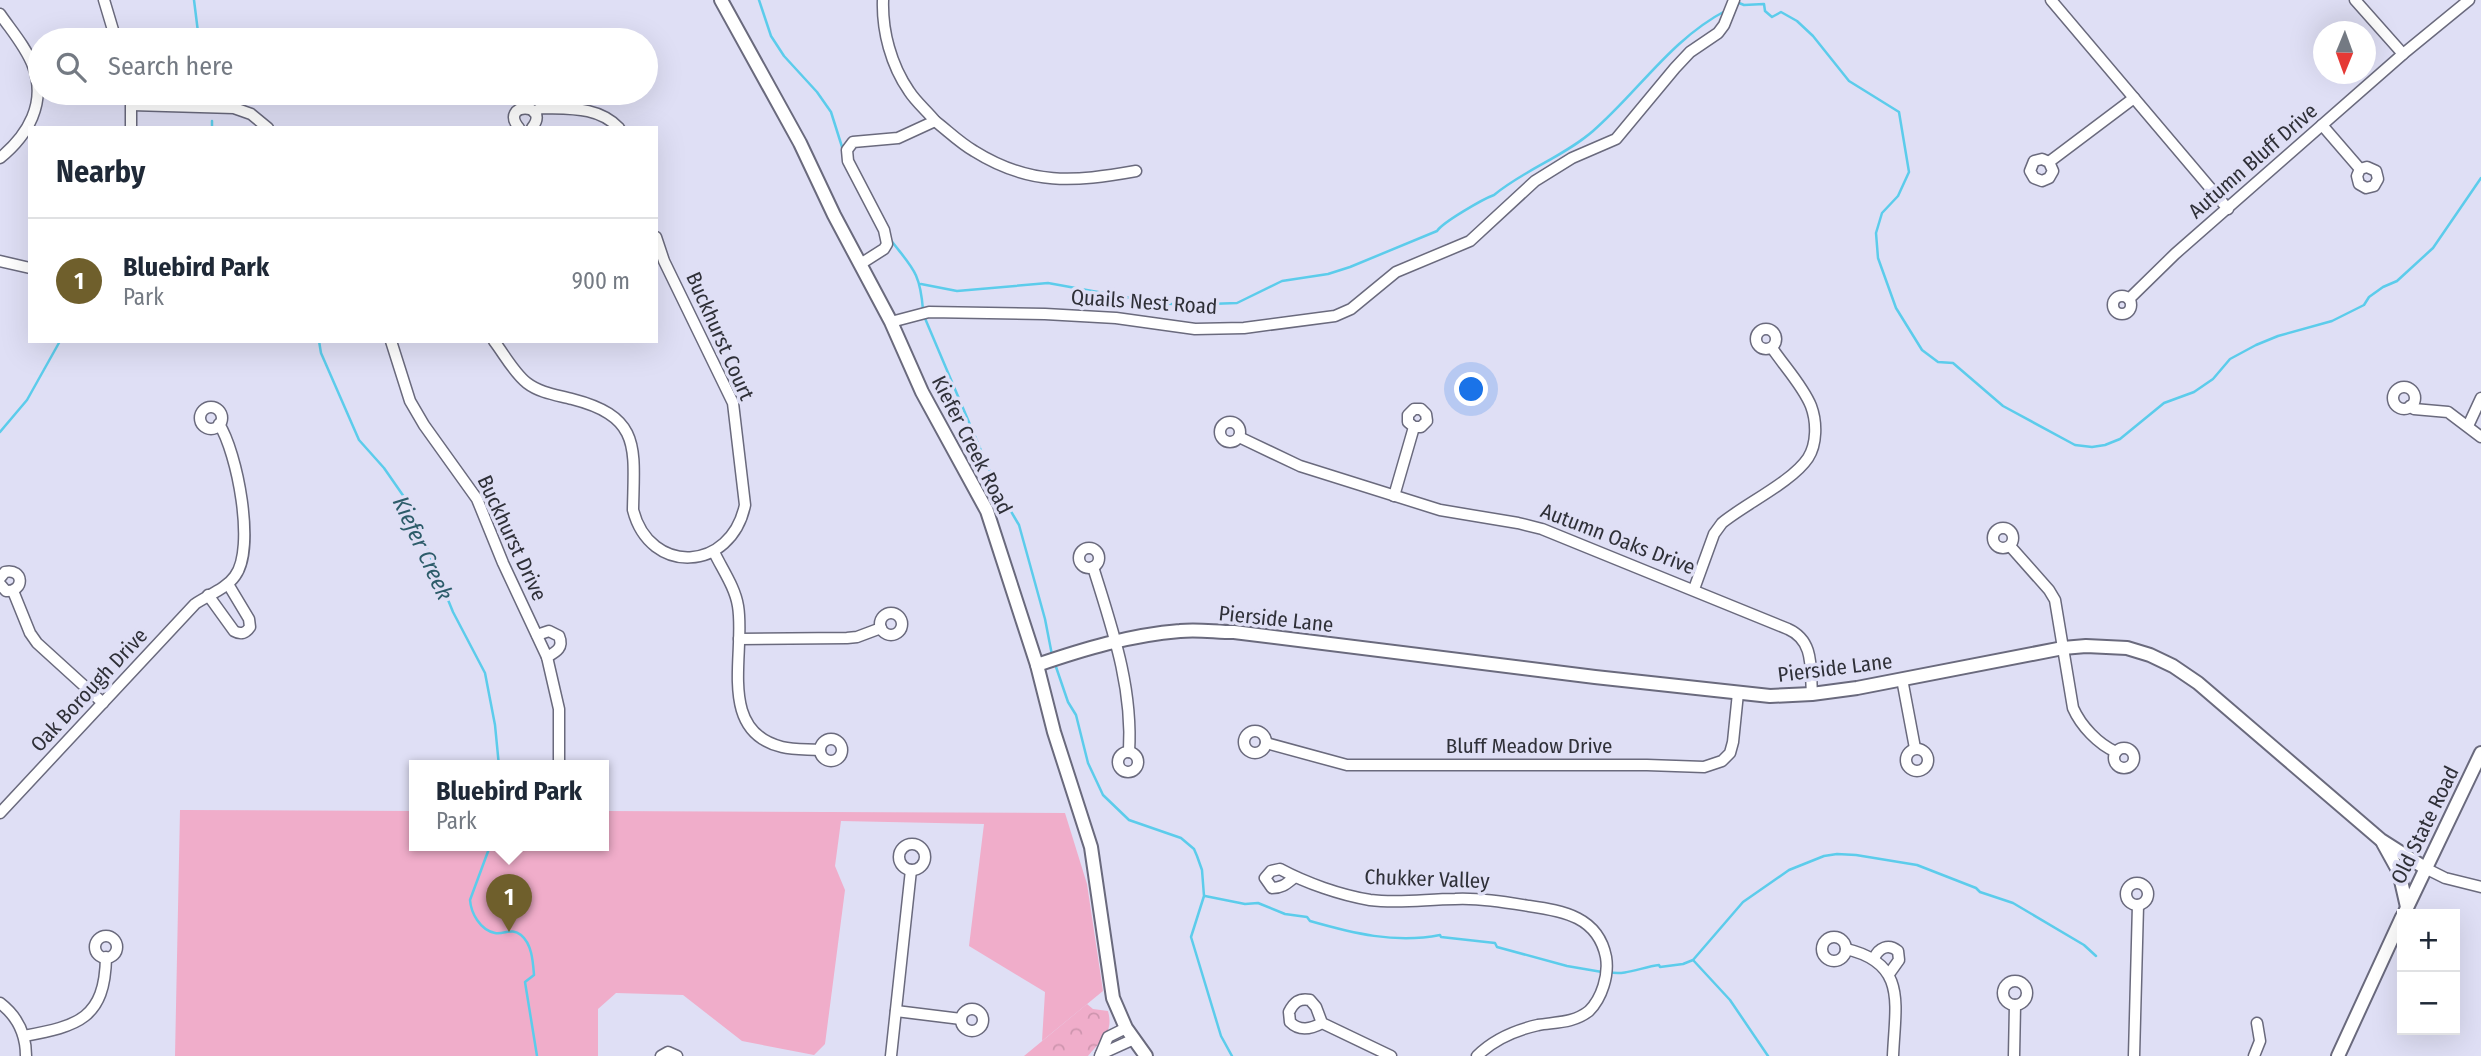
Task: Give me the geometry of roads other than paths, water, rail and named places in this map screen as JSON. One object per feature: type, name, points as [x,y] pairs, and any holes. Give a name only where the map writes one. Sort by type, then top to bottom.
[{"type":"street","points":[[104,0],[112,28]]},
{"type":"street","name":"Kiefer Creek Road","points":[[721,0],[800,143],[834,215],[862,263],[891,322],[922,392],[987,511],[1037,665],[1058,746],[1091,848],[1110,984],[1119,1014],[1146,1056]]},
{"type":"street","points":[[883,0],[884,24],[892,56],[909,91],[935,121],[972,151],[1016,172],[1066,180],[1136,171]]},
{"type":"street","name":"Quails Nest Road","points":[[891,322],[929,312],[1045,314],[1116,318],[1195,329],[1244,328],[1335,316],[1351,309],[1396,272],[1470,241],[1535,181],[1572,158],[1616,139],[1683,60],[1718,33],[1734,0]]},
{"type":"street","points":[[2052,0],[2228,209]]},
{"type":"street","points":[[2355,0],[2403,54]]},
{"type":"street","name":"Autumn Bluff Drive","points":[[2129,299],[2175,254],[2403,54],[2469,0]]},
{"type":"street","points":[[0,14],[28,55]]},
{"type":"street","points":[[2049,162],[2134,98]]},
{"type":"street","points":[[29,126],[36,105]]},
{"type":"street","points":[[131,126],[132,105],[234,108],[251,114],[266,126]]},
{"type":"street","points":[[518,126],[514,120],[518,110],[524,107],[534,112],[536,119],[533,126]]},
{"type":"street","points":[[534,112],[541,108],[587,110],[610,119],[617,126]]},
{"type":"street","points":[[862,263],[884,249],[887,244],[884,230],[848,161],[847,150],[853,142],[898,138],[935,121]]},
{"type":"street","points":[[2322,125],[2360,169]]},
{"type":"street","points":[[0,158],[16,145],[28,128]]},
{"type":"street","name":"Buckhurst Court","points":[[658,243],[664,261],[733,403],[745,505],[742,520],[735,533],[714,552]]},
{"type":"street","points":[[0,262],[28,268]]},
{"type":"street","name":"Buckhurst Drive","points":[[392,343],[410,401],[483,510],[503,564],[547,657],[559,709],[559,760]]},
{"type":"street","points":[[496,343],[528,384],[542,391],[594,405],[617,418],[630,438],[633,451],[633,510],[640,529],[661,550],[680,556],[700,556],[714,552],[735,596],[738,607],[740,707],[751,728],[773,744],[820,750]]},
{"type":"street","points":[[1694,589],[1714,534],[1722,523],[1794,472],[1807,459],[1813,447],[1815,430],[1810,404],[1772,348]]},
{"type":"street","points":[[2468,426],[2481,398]]},
{"type":"street","points":[[2410,406],[2414,409],[2448,412],[2481,437]]},
{"type":"street","points":[[208,595],[234,631],[246,632],[250,627],[249,619],[228,584],[242,565],[244,541],[239,480],[228,438],[219,424]]},
{"type":"street","points":[[1394,496],[1414,427]]},
{"type":"street","name":"Autumn Oaks Drive","points":[[1239,437],[1300,466],[1440,510],[1542,529],[1694,589],[1799,635],[1809,654],[1812,694]]},
{"type":"street","points":[[2010,546],[2055,600],[2073,708],[2080,723],[2116,752]]},
{"type":"street","points":[[1093,567],[1122,661],[1129,717],[1129,752]]},
{"type":"street","points":[[0,578],[8,571],[18,574],[20,584],[13,591],[6,591],[0,584]]},
{"type":"street","name":"Oak Borough Drive","points":[[0,813],[195,604],[228,584]]},
{"type":"street","points":[[13,591],[30,633],[37,643],[103,703]]},
{"type":"street","points":[[739,639],[848,638],[881,628]]},
{"type":"street","name":"Pierside Lane","points":[[1037,665],[1116,641],[1182,630],[1234,632],[1770,696],[1812,694],[2063,648],[2127,648],[2150,655],[2198,683],[2381,840],[2425,868],[2455,881],[2481,887]]},
{"type":"street","points":[[537,635],[549,631],[559,636],[559,650],[547,657]]},
{"type":"street","points":[[1902,679],[1915,748]]},
{"type":"street","name":"Bluff Meadow Drive","points":[[1266,743],[1347,765],[1704,767],[1722,761],[1730,753],[1738,693]]},
{"type":"street","name":"Old State Road","points":[[2406,909],[2481,753]]},
{"type":"street","points":[[2381,840],[2399,872],[2404,909]]},
{"type":"street","points":[[891,1056],[911,870]]},
{"type":"street","name":"Chukker Valley","points":[[1295,877],[1370,900],[1418,902],[1481,899],[1564,912],[1588,923],[1601,941],[1607,964],[1603,990],[1590,1010],[1571,1021],[1518,1030],[1487,1046],[1478,1056]]},
{"type":"street","points":[[2134,1056],[2138,905]]},
{"type":"street","name":"Old State Road","points":[[2338,1056],[2397,928]]},
{"type":"street","points":[[1874,958],[1883,948],[1891,947],[1898,951],[1899,960],[1889,974]]},
{"type":"street","points":[[1846,949],[1874,958],[1889,974],[1894,991],[1893,1056]]},
{"type":"street","points":[[24,1036],[61,1028],[89,1013],[101,995],[106,976],[106,957]]},
{"type":"street","points":[[0,1003],[15,1017],[24,1036],[26,1056]]},
{"type":"street","points":[[2014,1056],[2015,1005]]},
{"type":"street","points":[[896,1011],[961,1018]]},
{"type":"street","points":[[1322,1023],[1391,1056]]},
{"type":"street","points":[[2254,1056],[2260,1041],[2257,1023]]},
{"type":"street","points":[[1100,1055],[1108,1037],[1126,1028]]},
{"type":"street","points":[[1100,1055],[1134,1039]]},
{"type":"street","points":[[662,1056],[668,1052],[677,1056]]},
{"type":"waterway","name":"Kiefer Creek","points":[[194,0],[198,28]]},
{"type":"waterway","points":[[759,0],[771,36],[784,56],[817,92],[831,112],[843,150]]},
{"type":"waterway","points":[[1739,3],[1764,4],[1765,11],[1772,17],[1781,12],[1797,21],[1813,36],[1849,81],[1899,112],[1909,172],[1898,196],[1882,213],[1876,233],[1878,258],[1896,308],[1922,350],[1938,362],[1953,363],[2003,406],[2075,445],[2092,447],[2120,439],[2164,403],[2194,392],[2213,379],[2230,359],[2278,336],[2332,321],[2364,305],[2369,297],[2397,281],[2433,248],[2481,178]]},
{"type":"waterway","points":[[921,284],[957,291],[1048,283],[1181,305],[1237,303],[1282,281],[1328,274],[1350,267],[1437,231],[1464,211],[1581,140],[1610,116],[1672,50],[1727,10]]},
{"type":"waterway","name":"Kiefer Creek","points":[[212,121],[212,126]]},
{"type":"waterway","points":[[890,239],[917,278],[923,310]]},
{"type":"waterway","points":[[924,316],[996,486],[1019,525],[1052,655]]},
{"type":"waterway","points":[[0,432],[27,400],[59,343]]},
{"type":"waterway","name":"Kiefer Creek","points":[[319,343],[321,353],[359,440],[384,468],[409,504],[453,612],[485,673],[498,760]]},
{"type":"waterway","points":[[1055,664],[1068,702],[1076,715],[1088,763],[1103,795],[1129,820],[1181,838],[1194,849],[1202,870],[1204,896],[1191,937],[1221,1036],[1232,1056]]},
{"type":"waterway","name":"Kiefer Creek","points":[[488,851],[470,900],[471,905],[477,920],[485,928],[495,933],[518,933],[528,943],[534,975],[525,982],[537,1056]]},
{"type":"waterway","points":[[1609,972],[1627,972],[1659,965],[1683,964],[1693,960],[1743,902],[1789,870],[1824,856],[1837,854],[1917,865],[1976,888],[1980,892],[2013,903],[2084,945],[2096,956]]},
{"type":"waterway","points":[[1205,896],[1245,904],[1258,903],[1285,914],[1307,917],[1310,921],[1374,936],[1407,938],[1440,935],[1495,943],[1497,947],[1567,966],[1602,972]]},
{"type":"waterway","points":[[1693,960],[1730,1000],[1768,1056]]},
{"type":"place","name":"Bluebird Park","points":[[509,932]]}]
